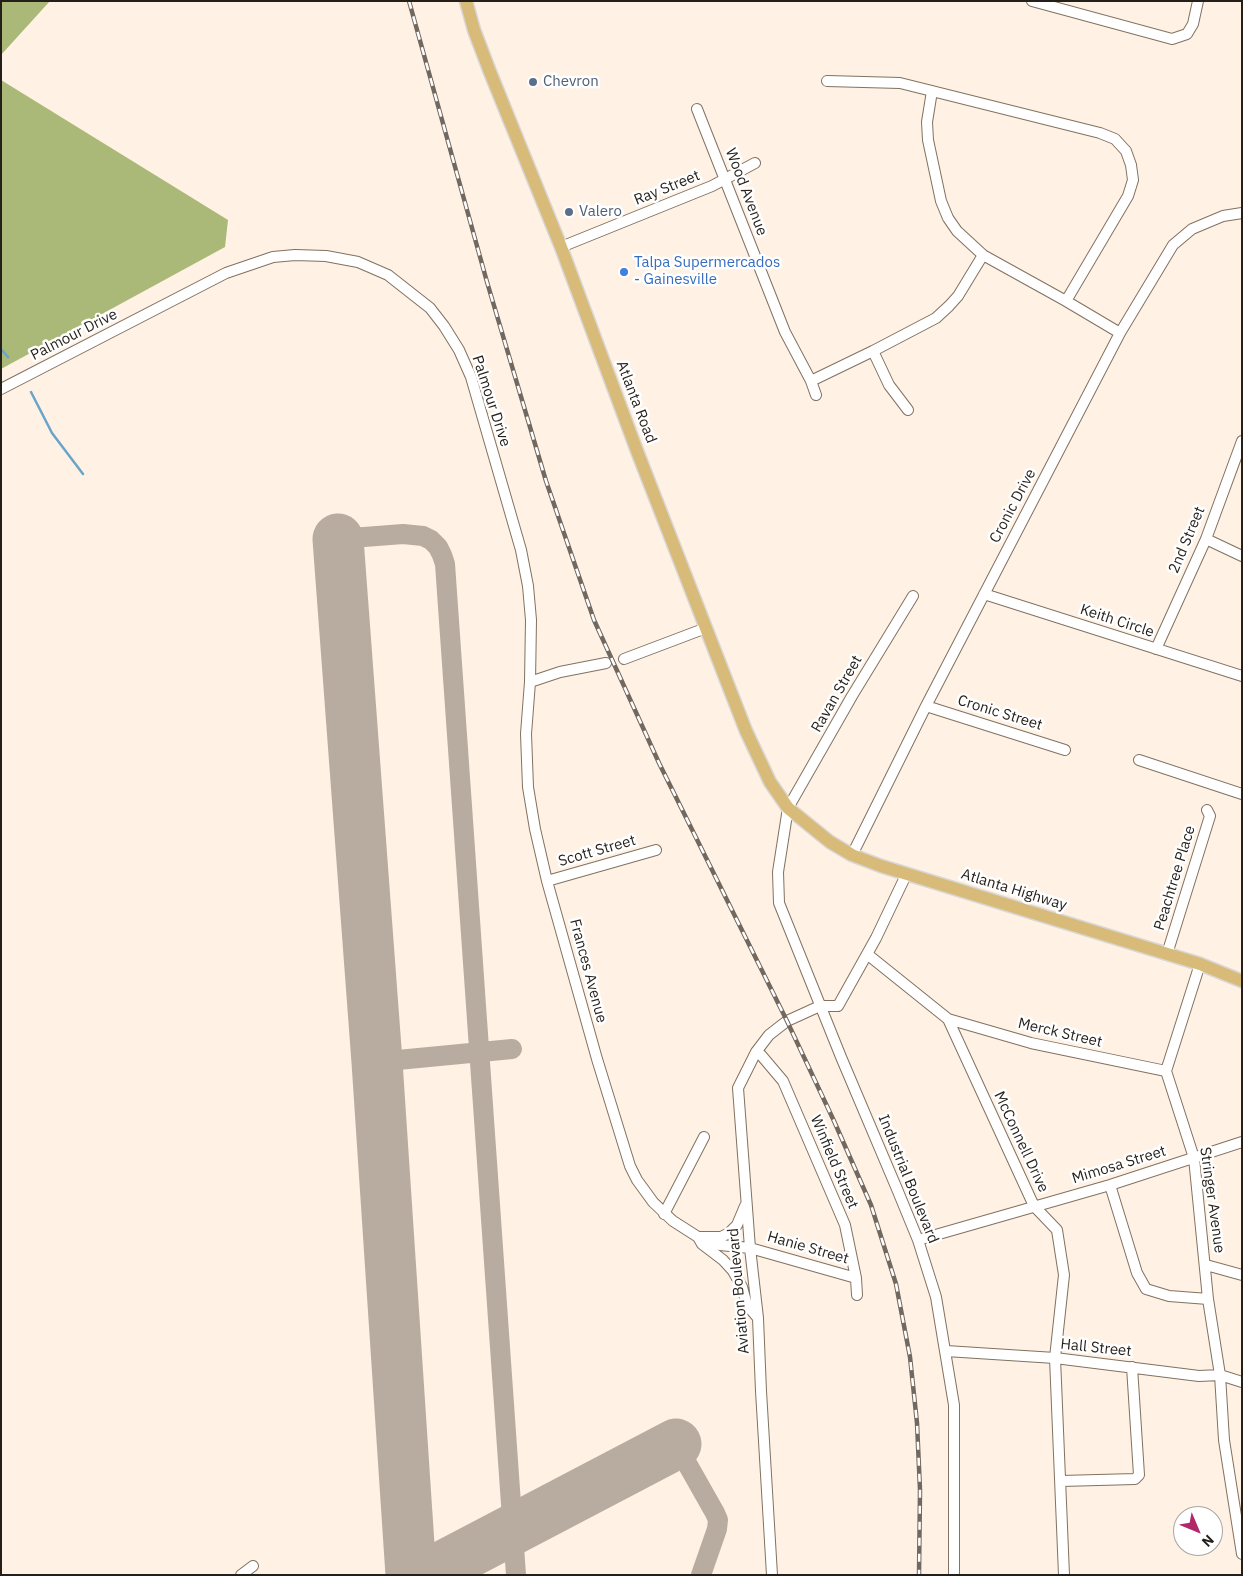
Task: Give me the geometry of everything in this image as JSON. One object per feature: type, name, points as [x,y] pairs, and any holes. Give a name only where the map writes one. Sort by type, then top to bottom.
[{"type":"main road","name":"Atlanta Road","points":[[466,1],[474,30],[561,247],[746,731],[770,782],[788,808]]},
{"type":"main road","name":"Atlanta Highway","points":[[788,808],[830,842],[852,854],[907,873],[1200,964],[1242,981]]},
{"type":"street","points":[[1032,1],[1172,39],[1187,34],[1193,24],[1198,1]]},
{"type":"street","points":[[827,81],[900,83],[1100,133],[1115,139],[1126,151],[1132,165],[1133,180],[1128,196],[1066,301]]},
{"type":"street","points":[[932,92],[927,131],[941,201],[948,218],[957,231],[983,255],[1120,333]]},
{"type":"street","name":"Wood Avenue","points":[[697,109],[785,332],[816,395]]},
{"type":"street","name":"Ray Street","points":[[561,247],[725,179],[755,163]]},
{"type":"street","name":"Cronic Drive","points":[[852,854],[926,706],[1120,333],[1173,245],[1192,228],[1223,216],[1242,213]]},
{"type":"street","name":"Palmour Drive","points":[[1,389],[226,273],[273,256],[296,254],[326,256],[358,262],[388,275],[430,308],[454,342],[471,377],[521,550],[528,586],[531,620],[530,682]]},
{"type":"street","points":[[811,382],[936,318],[949,306],[983,255]]},
{"type":"street","points":[[873,351],[888,385],[908,410]]},
{"type":"street","name":"2nd Street","points":[[1156,649],[1206,539],[1242,441]]},
{"type":"street","points":[[1206,539],[1242,556]]},
{"type":"street","name":"Keith Circle","points":[[984,594],[1242,676]]},
{"type":"street","name":"Ravan Street","points":[[788,808],[852,696],[913,596]]},
{"type":"street","points":[[624,658],[706,628]]},
{"type":"street","points":[[530,682],[560,672],[606,663]]},
{"type":"street","name":"Frances Avenue","points":[[530,682],[526,734],[528,787],[535,829],[547,881],[626,1158],[636,1180],[653,1202],[673,1221],[698,1237],[720,1245],[750,1248]]},
{"type":"street","name":"Cronic Street","points":[[926,706],[1065,750]]},
{"type":"street","points":[[1139,760],[1242,794]]},
{"type":"street","name":"Industrial Boulevard","points":[[788,808],[778,872],[778,903],[918,1240],[936,1297],[954,1404],[954,1575]]},
{"type":"street","name":"Peachtree Place","points":[[1167,954],[1210,816],[1208,810]]},
{"type":"street","name":"Scott Street","points":[[547,881],[656,850]]},
{"type":"street","points":[[820,1006],[838,1006],[867,954],[907,873]]},
{"type":"street","name":"McConnell Drive","points":[[867,954],[948,1019],[1034,1206],[1058,1230],[1064,1275],[1055,1358],[1064,1575]]},
{"type":"street","points":[[1166,1071],[1200,964]]},
{"type":"street","name":"Aviation Boulevard","points":[[772,1575],[763,1438],[758,1318],[750,1248],[738,1088],[756,1052],[769,1036],[787,1021],[820,1006]]},
{"type":"street","name":"Merck Street","points":[[948,1019],[1031,1043],[1166,1071]]},
{"type":"street","name":"Winfield Street","points":[[756,1052],[761,1055],[783,1081],[845,1225],[858,1295]]},
{"type":"street","name":"Stringer Avenue","points":[[1166,1071],[1194,1158],[1208,1299],[1220,1376],[1224,1440],[1242,1554]]},
{"type":"street","points":[[664,1214],[704,1136]]},
{"type":"street","name":"Mimosa Street","points":[[918,1240],[1110,1185],[1242,1142]]},
{"type":"street","points":[[1110,1185],[1137,1273],[1146,1290],[1169,1296],[1208,1299]]},
{"type":"street","points":[[698,1237],[720,1237],[729,1233],[737,1225],[747,1200]]},
{"type":"street","name":"Frances Avenue","points":[[698,1237],[702,1244],[723,1260],[733,1272],[742,1287],[747,1305],[758,1318]]},
{"type":"street","name":"Hanie Street","points":[[750,1248],[856,1278]]},
{"type":"street","points":[[1206,1265],[1242,1275]]},
{"type":"street","name":"Hall Street","points":[[946,1351],[1055,1358],[1199,1376],[1220,1376],[1242,1382]]},
{"type":"street","points":[[1061,1481],[1134,1479],[1139,1475],[1132,1367]]},
{"type":"street","points":[[241,1575],[253,1566]]},
{"type":"green space","points":[[1,1],[50,1],[1,55]]},
{"type":"green space","points":[[1,80],[228,220],[225,247],[1,369]]},
{"type":"waterway","points":[[1,349],[8,357]]},
{"type":"waterway","points":[[31,392],[52,433],[83,474]]},
{"type":"taxiway","points":[[338,539],[403,534],[423,536],[431,540],[438,547],[445,564],[516,1575]]},
{"type":"taxiway","points":[[377,1062],[512,1049]]},
{"type":"taxiway","points":[[676,1444],[718,1520],[717,1529],[701,1575]]},
{"type":"runway","points":[[338,539],[377,1062],[411,1575]]},
{"type":"runway","points":[[426,1575],[676,1444]]},
{"type":"railway","points":[[409,1],[487,282],[546,481],[594,620],[659,763],[787,1021],[871,1205],[896,1284],[910,1357],[917,1423],[920,1490],[919,1575]]},
{"type":"place","name":"Chevron","points":[[533,82]]},
{"type":"place","name":"Valero","points":[[569,212]]},
{"type":"place","name":"Talpa Supermercados - Gainesville","points":[[624,272]]}]
